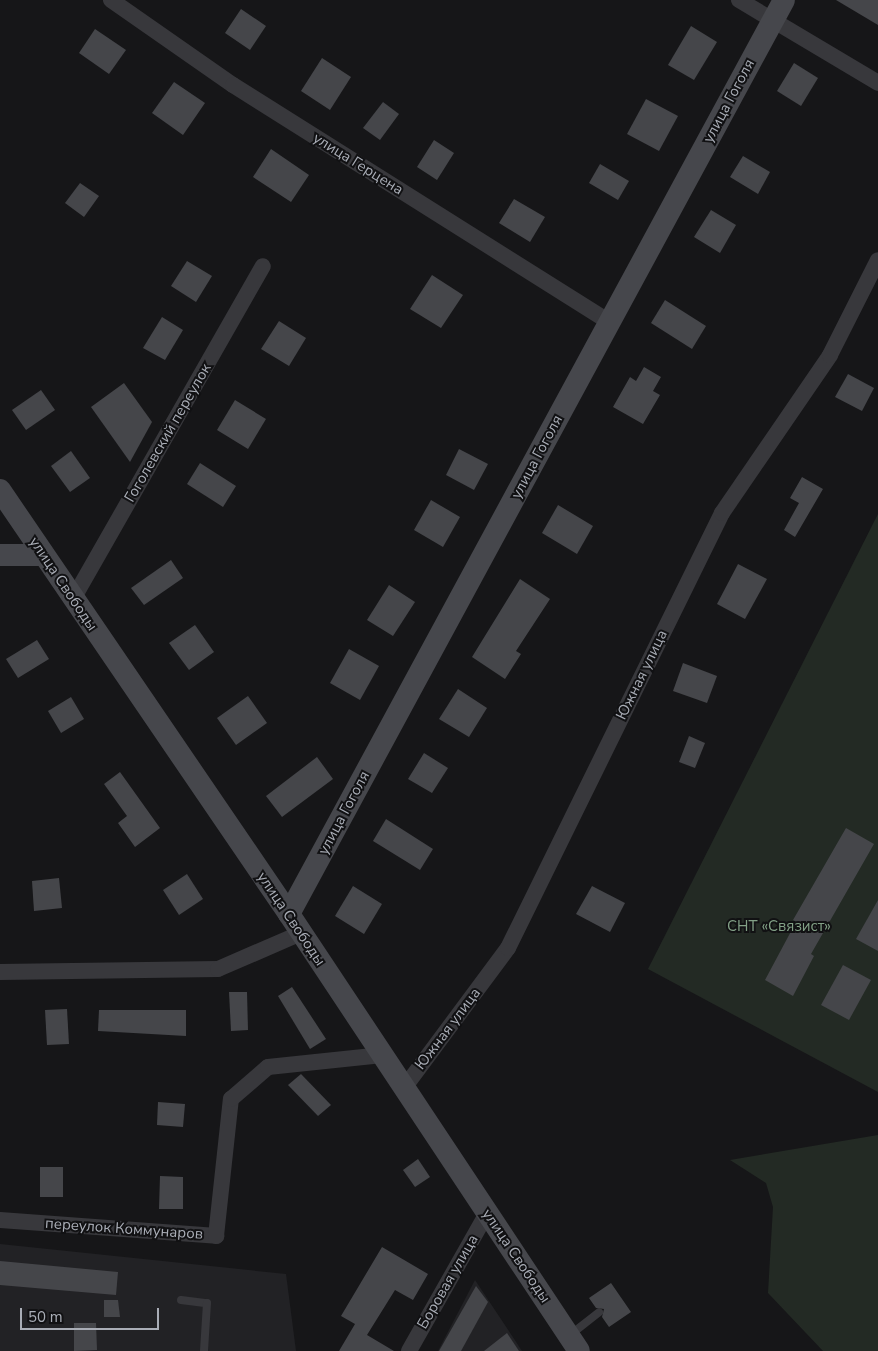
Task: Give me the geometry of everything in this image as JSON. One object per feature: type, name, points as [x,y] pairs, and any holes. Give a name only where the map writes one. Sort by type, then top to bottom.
[{"type":"street","name":"улица Герцена","points":[[111,0],[233,85],[610,322]]},
{"type":"street","points":[[739,0],[779,9],[878,83]]},
{"type":"street","name":"улица Гоголя","points":[[289,914],[779,9]]},
{"type":"street","name":"Южная улица","points":[[404,1088],[508,948],[722,512],[830,355],[878,260]]},
{"type":"street","name":"Гоголевский переулок","points":[[73,599],[263,266]]},
{"type":"street","name":"улица Свободы","points":[[0,490],[289,914],[574,1343]]},
{"type":"street","points":[[0,555],[43,555]]},
{"type":"street","points":[[0,972],[218,969],[301,933]]},
{"type":"street","name":"переулок Коммунаров","points":[[0,1220],[216,1236],[231,1099],[268,1067],[382,1055]]},
{"type":"street","name":"Боровая улица","points":[[409,1351],[487,1214]]},
{"type":"lane","points":[[181,1300],[207,1303],[204,1351]]},
{"type":"lane","points":[[574,1343],[599,1312]]},
{"type":"shaded area","points":[[0,1244],[286,1274],[296,1351],[0,1351]]},
{"type":"shaded area","points":[[475,1280],[522,1351],[438,1351]]},
{"type":"green space","name":"СНТ «Связист»","points":[[878,514],[878,1092],[648,969]]},
{"type":"green space","points":[[878,1135],[878,1351],[823,1351],[768,1293],[773,1207],[766,1183],[730,1160]]},
{"type":"building","points":[[836,0],[878,0],[878,25]]},
{"type":"building","points":[[241,9],[266,26],[250,50],[225,33]]},
{"type":"building","points":[[691,26],[717,42],[694,80],[668,65]]},
{"type":"building","points":[[95,29],[126,50],[109,74],[79,53]]},
{"type":"building","points":[[322,58],[351,77],[330,110],[301,91]]},
{"type":"building","points":[[794,63],[818,78],[801,106],[777,91]]},
{"type":"building","points":[[174,82],[205,103],[183,135],[152,113]]},
{"type":"building","points":[[646,99],[678,116],[659,151],[627,134]]},
{"type":"building","points":[[383,102],[399,114],[380,140],[363,128]]},
{"type":"building","points":[[434,140],[454,153],[437,180],[417,167]]},
{"type":"building","points":[[271,149],[309,175],[291,202],[253,177]]},
{"type":"building","points":[[743,156],[770,172],[758,194],[730,177]]},
{"type":"building","points":[[600,164],[629,181],[618,200],[589,183]]},
{"type":"building","points":[[80,183],[99,196],[84,217],[65,203]]},
{"type":"building","points":[[514,199],[545,217],[530,242],[499,223]]},
{"type":"building","points":[[711,210],[736,225],[720,253],[694,237]]},
{"type":"building","points":[[187,261],[212,276],[196,302],[171,286]]},
{"type":"building","points":[[432,275],[463,295],[441,328],[410,309]]},
{"type":"building","points":[[665,300],[706,326],[692,349],[651,323]]},
{"type":"building","points":[[162,317],[183,330],[165,360],[143,348]]},
{"type":"building","points":[[279,321],[306,338],[289,366],[261,349]]},
{"type":"building","points":[[644,367],[661,377],[653,391],[660,395],[643,424],[613,407],[630,377],[636,381]]},
{"type":"building","points":[[848,374],[874,388],[862,411],[835,397]]},
{"type":"building","points":[[124,383],[152,422],[130,462],[91,407]]},
{"type":"building","points":[[41,390],[55,410],[26,430],[12,410]]},
{"type":"building","points":[[235,400],[266,419],[248,449],[217,430]]},
{"type":"building","points":[[459,449],[488,464],[474,490],[446,475]]},
{"type":"building","points":[[71,451],[90,478],[70,492],[51,466]]},
{"type":"building","points":[[200,463],[236,486],[223,507],[187,484]]},
{"type":"building","points":[[802,477],[823,489],[795,537],[784,530],[799,503],[790,498]]},
{"type":"building","points":[[431,500],[460,517],[443,547],[414,530]]},
{"type":"building","points":[[558,505],[593,526],[577,554],[542,533]]},
{"type":"building","points":[[171,560],[183,578],[144,605],[131,588]]},
{"type":"building","points":[[738,564],[767,579],[745,619],[717,604]]},
{"type":"building","points":[[520,579],[550,599],[516,651],[521,654],[505,679],[472,657]]},
{"type":"building","points":[[389,585],[415,602],[393,636],[367,620]]},
{"type":"building","points":[[195,625],[214,652],[189,670],[169,643]]},
{"type":"building","points":[[37,640],[49,659],[18,678],[6,659]]},
{"type":"building","points":[[349,649],[379,666],[360,700],[330,683]]},
{"type":"building","points":[[683,663],[717,676],[707,703],[673,691]]},
{"type":"building","points":[[458,689],[487,708],[469,737],[439,719]]},
{"type":"building","points":[[248,696],[267,723],[236,745],[217,718]]},
{"type":"building","points":[[71,697],[84,719],[61,733],[48,711]]},
{"type":"building","points":[[689,736],[705,743],[695,768],[679,762]]},
{"type":"building","points":[[424,753],[448,768],[432,793],[408,779]]},
{"type":"building","points":[[317,757],[333,779],[282,817],[266,796]]},
{"type":"building","points":[[120,772],[160,828],[135,847],[118,823],[127,816],[104,784]]},
{"type":"building","points":[[386,819],[433,849],[420,870],[373,841]]},
{"type":"building","points":[[846,828],[874,844],[811,954],[814,956],[793,996],[765,980],[796,922],[793,920]]},
{"type":"building","points":[[187,874],[203,899],[179,915],[163,890]]},
{"type":"building","points":[[59,878],[62,908],[34,911],[32,881]]},
{"type":"building","points":[[353,886],[382,904],[364,934],[335,916]]},
{"type":"building","points":[[592,886],[625,903],[610,932],[576,914]]},
{"type":"building","points":[[878,900],[878,951],[856,939]]},
{"type":"building","points":[[843,965],[871,980],[849,1020],[821,1005]]},
{"type":"building","points":[[292,987],[326,1039],[310,1049],[278,996]]},
{"type":"building","points":[[229,992],[247,992],[248,1030],[231,1031]]},
{"type":"building","points":[[67,1009],[69,1044],[47,1045],[45,1010]]},
{"type":"building","points":[[99,1010],[186,1010],[186,1036],[98,1031]]},
{"type":"building","points":[[301,1074],[331,1105],[318,1116],[288,1085]]},
{"type":"building","points":[[158,1102],[185,1104],[183,1127],[157,1125]]},
{"type":"building","points":[[418,1159],[430,1177],[415,1187],[403,1170]]},
{"type":"building","points":[[40,1167],[63,1167],[63,1197],[40,1197]]},
{"type":"building","points":[[160,1176],[183,1177],[183,1209],[159,1209]]},
{"type":"building","points":[[382,1247],[428,1274],[413,1300],[395,1290],[367,1335],[394,1351],[339,1351],[355,1324],[341,1316]]},
{"type":"building","points":[[0,1261],[118,1272],[116,1295],[0,1285]]},
{"type":"building","points":[[611,1283],[631,1312],[609,1327],[602,1317],[604,1309],[596,1308],[589,1298]]},
{"type":"building","points":[[476,1286],[488,1302],[461,1351],[439,1351]]},
{"type":"building","points":[[104,1300],[118,1300],[120,1317],[104,1317]]},
{"type":"building","points":[[74,1323],[96,1323],[97,1350],[74,1351]]},
{"type":"building","points":[[507,1333],[519,1351],[484,1351]]}]
